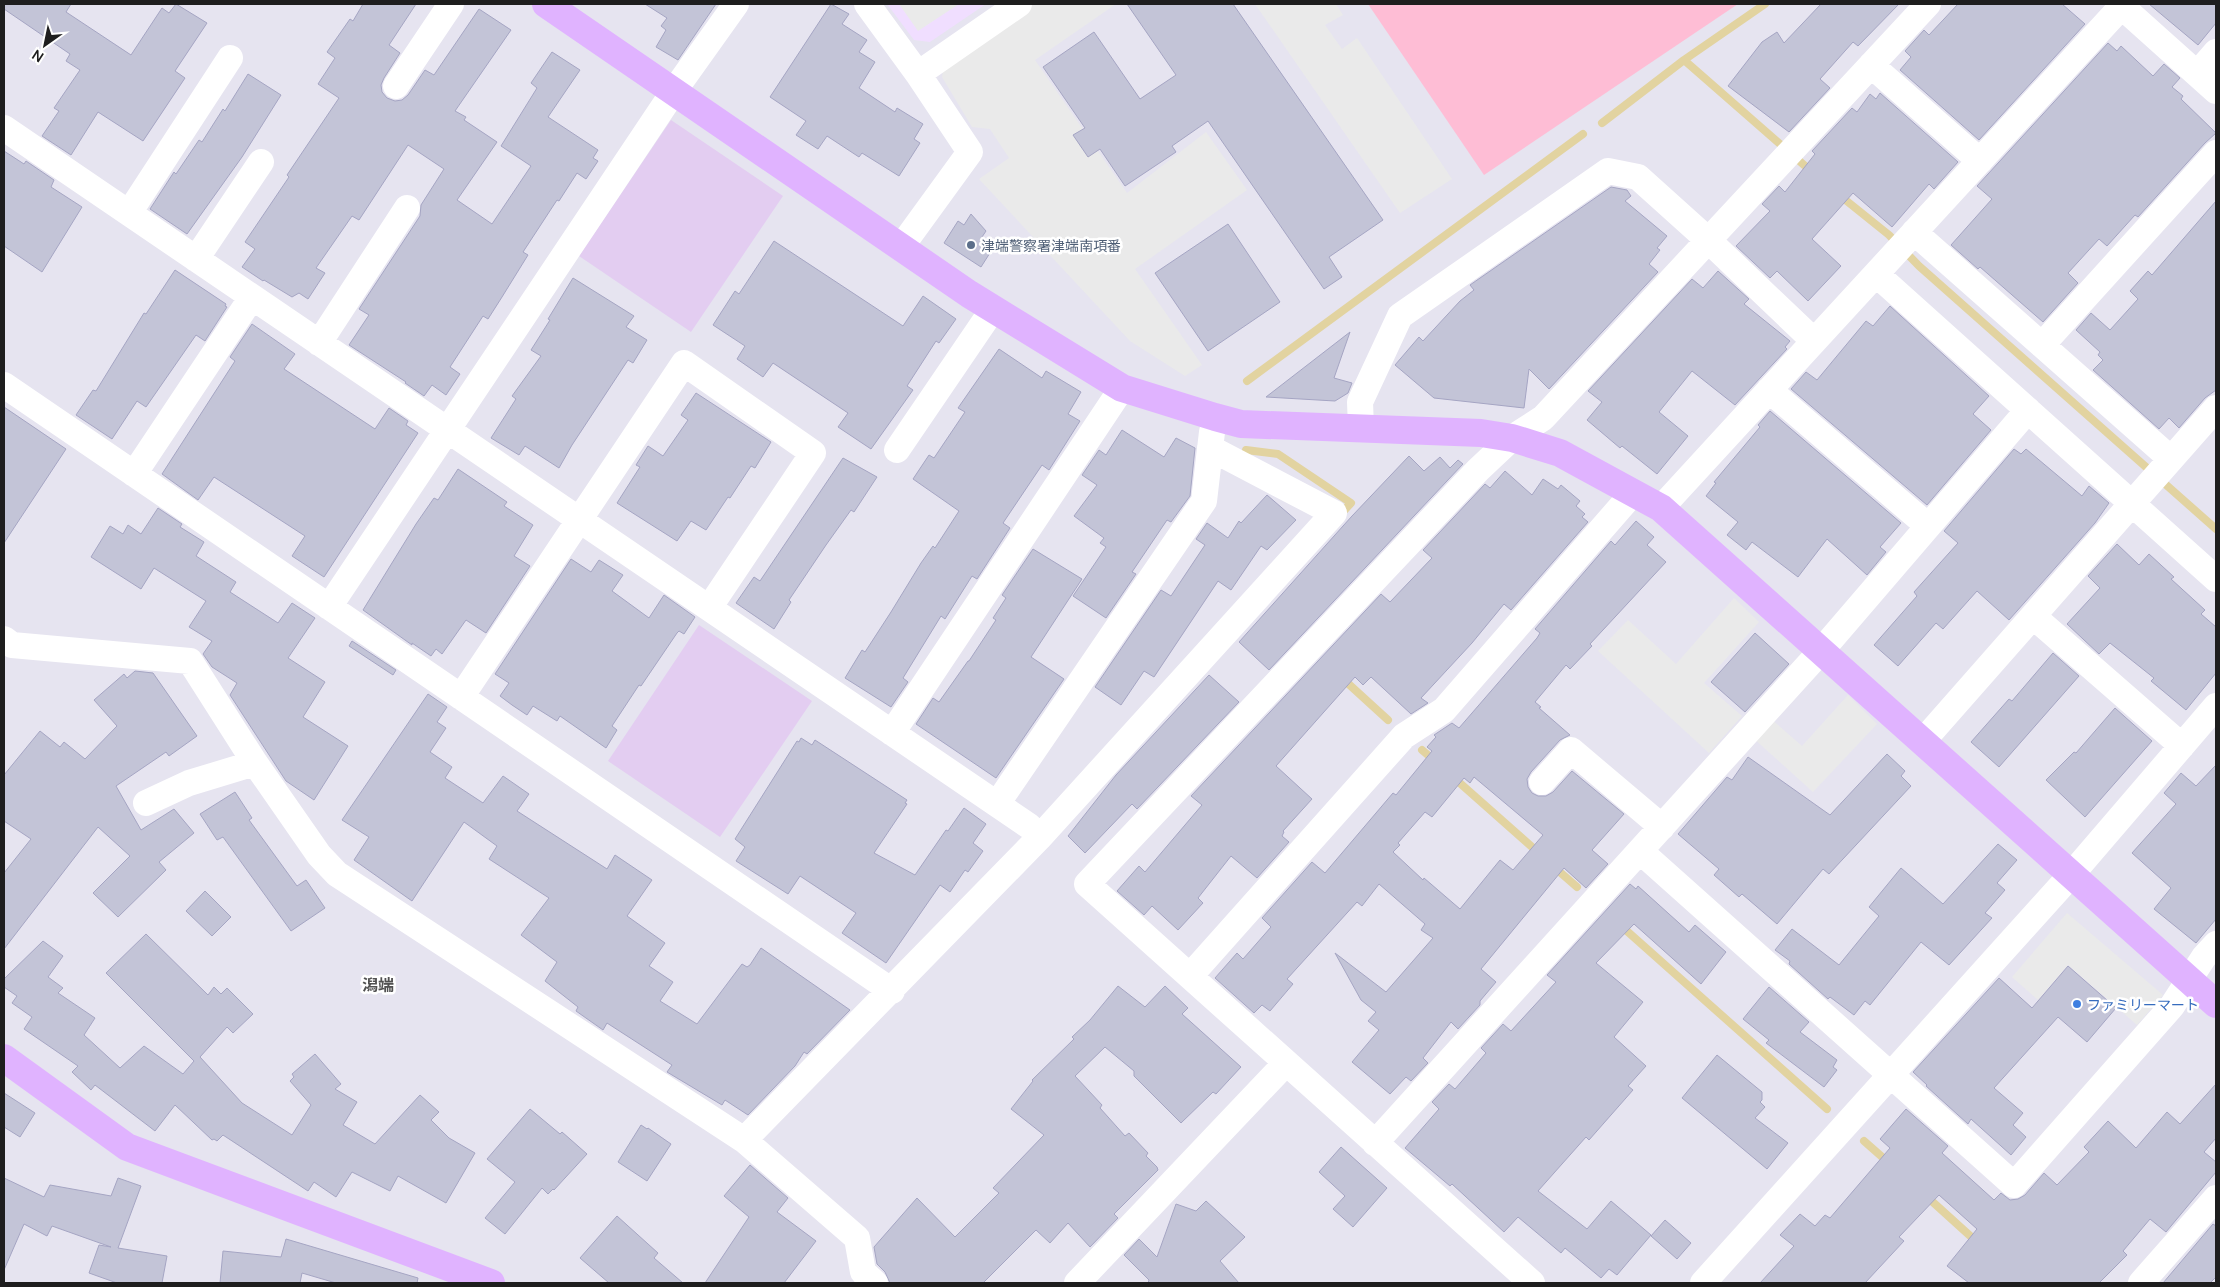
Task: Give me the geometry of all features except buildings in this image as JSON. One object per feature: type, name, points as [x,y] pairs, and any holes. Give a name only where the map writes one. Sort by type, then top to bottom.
[{"type":"street","points":[[396,86],[451,4]]},
{"type":"street","points":[[546,4],[901,248],[993,309],[1122,388],[1240,424],[1481,433],[1512,438],[1560,453],[1661,508],[2216,1004]]},
{"type":"street","points":[[329,607],[446,429],[674,91],[736,4]]},
{"type":"street","points":[[867,4],[918,74],[970,152],[901,248]]},
{"type":"street","points":[[918,74],[1018,4]]},
{"type":"street","points":[[1532,1283],[1087,884],[1478,470],[1512,438],[1542,418],[1928,4]]},
{"type":"street","points":[[1661,508],[2121,5],[2216,91]]},
{"type":"street","points":[[2197,74],[2216,52]]},
{"type":"street","points":[[128,213],[230,58]]},
{"type":"street","points":[[1871,65],[1980,161]]},
{"type":"street","points":[[4,128],[1029,826]]},
{"type":"street","points":[[2042,345],[2216,153]]},
{"type":"street","points":[[196,259],[261,162]]},
{"type":"street","points":[[1361,428],[1360,402],[1400,316],[1608,171],[1638,177],[1708,240],[1814,341]]},
{"type":"street","points":[[319,343],[406,208]]},
{"type":"street","points":[[1911,236],[2042,345],[2168,463]]},
{"type":"street","points":[[1880,270],[2028,410],[2136,499],[2216,579]]},
{"type":"street","points":[[134,474],[252,297]]},
{"type":"street","points":[[897,450],[993,309]]},
{"type":"street","points":[[461,697],[578,519],[684,363],[813,453],[709,608]]},
{"type":"street","points":[[4,385],[892,991]]},
{"type":"street","points":[[892,733],[1122,388]]},
{"type":"street","points":[[1769,390],[1928,526]]},
{"type":"street","points":[[1923,742],[2216,408]]},
{"type":"street","points":[[1375,1143],[1822,652],[2028,410]]},
{"type":"street","points":[[997,804],[1204,501],[1215,417]]},
{"type":"street","points":[[744,1140],[892,991],[1038,838],[1334,513],[1210,448]]},
{"type":"street","points":[[1190,976],[1404,736],[1444,710],[1633,493]]},
{"type":"street","points":[[2033,616],[2182,746]]},
{"type":"street","points":[[4,639],[12,645],[190,661],[255,763],[319,855],[337,874],[744,1140],[857,1238],[863,1272],[875,1283]]},
{"type":"street","points":[[1703,1283],[2071,875],[2216,706]]},
{"type":"street","points":[[1542,782],[1571,750],[1662,827]]},
{"type":"street","points":[[146,802],[189,783],[255,763]]},
{"type":"street","points":[[1640,851],[2014,1186],[2172,1006],[2204,957],[2216,944]]},
{"type":"street","points":[[4,1058],[127,1147],[491,1283]]},
{"type":"street","points":[[1078,1283],[1286,1063]]},
{"type":"street","points":[[2141,1283],[2216,1198]]},
{"type":"shaded area","points":[[887,4],[986,4],[930,42],[914,40]]},
{"type":"shaded area","points":[[899,4],[959,4],[918,31]]},
{"type":"shaded area","points":[[1029,4],[1116,4],[1035,60],[1127,193],[1206,132],[1247,190],[1135,269],[1202,365],[1185,376],[1130,341],[979,179],[1009,158],[990,129],[972,127],[942,77],[944,63]]},
{"type":"shaded area","points":[[1255,4],[1336,4],[1343,15],[1325,25],[1342,49],[1357,38],[1452,179],[1400,213]]},
{"type":"shaded area","points":[[1368,4],[1738,4],[1484,175]]},
{"type":"shaded area","points":[[671,120],[783,196],[691,332],[579,256]]},
{"type":"shaded area","points":[[1734,598],[1759,622],[1704,683],[1742,716],[1709,753],[1598,651],[1628,620],[1676,664]]},
{"type":"shaded area","points":[[699,625],[812,701],[720,837],[608,761]]},
{"type":"shaded area","points":[[1848,695],[1877,724],[1813,792],[1751,736],[1769,717],[1802,746]]},
{"type":"shaded area","points":[[2067,913],[2163,995],[2137,1025],[2068,965],[2038,1000],[2012,977]]},
{"type":"waterway","points":[[1602,123],[1684,60],[1765,4]]},
{"type":"waterway","points":[[1684,60],[1812,172]]},
{"type":"waterway","points":[[1247,381],[1583,134]]},
{"type":"waterway","points":[[1838,194],[1889,235],[1919,266],[2216,529]]},
{"type":"waterway","points":[[1246,450],[1278,454],[1351,503],[1339,516]]},
{"type":"waterway","points":[[1342,678],[1388,720]]},
{"type":"waterway","points":[[1422,750],[1435,761]]},
{"type":"waterway","points":[[1453,777],[1540,854]]},
{"type":"waterway","points":[[1554,867],[1577,887]]},
{"type":"waterway","points":[[1619,924],[1827,1109]]},
{"type":"waterway","points":[[1864,1141],[1889,1163]]},
{"type":"waterway","points":[[1925,1195],[1978,1243]]},
{"type":"place","name":"津端警察署津端南項番","points":[[971,245]]},
{"type":"place","name":"ファミリーマート","points":[[2077,1004]]},
{"type":"district","name":"潟端","points":[[378,985]]}]
